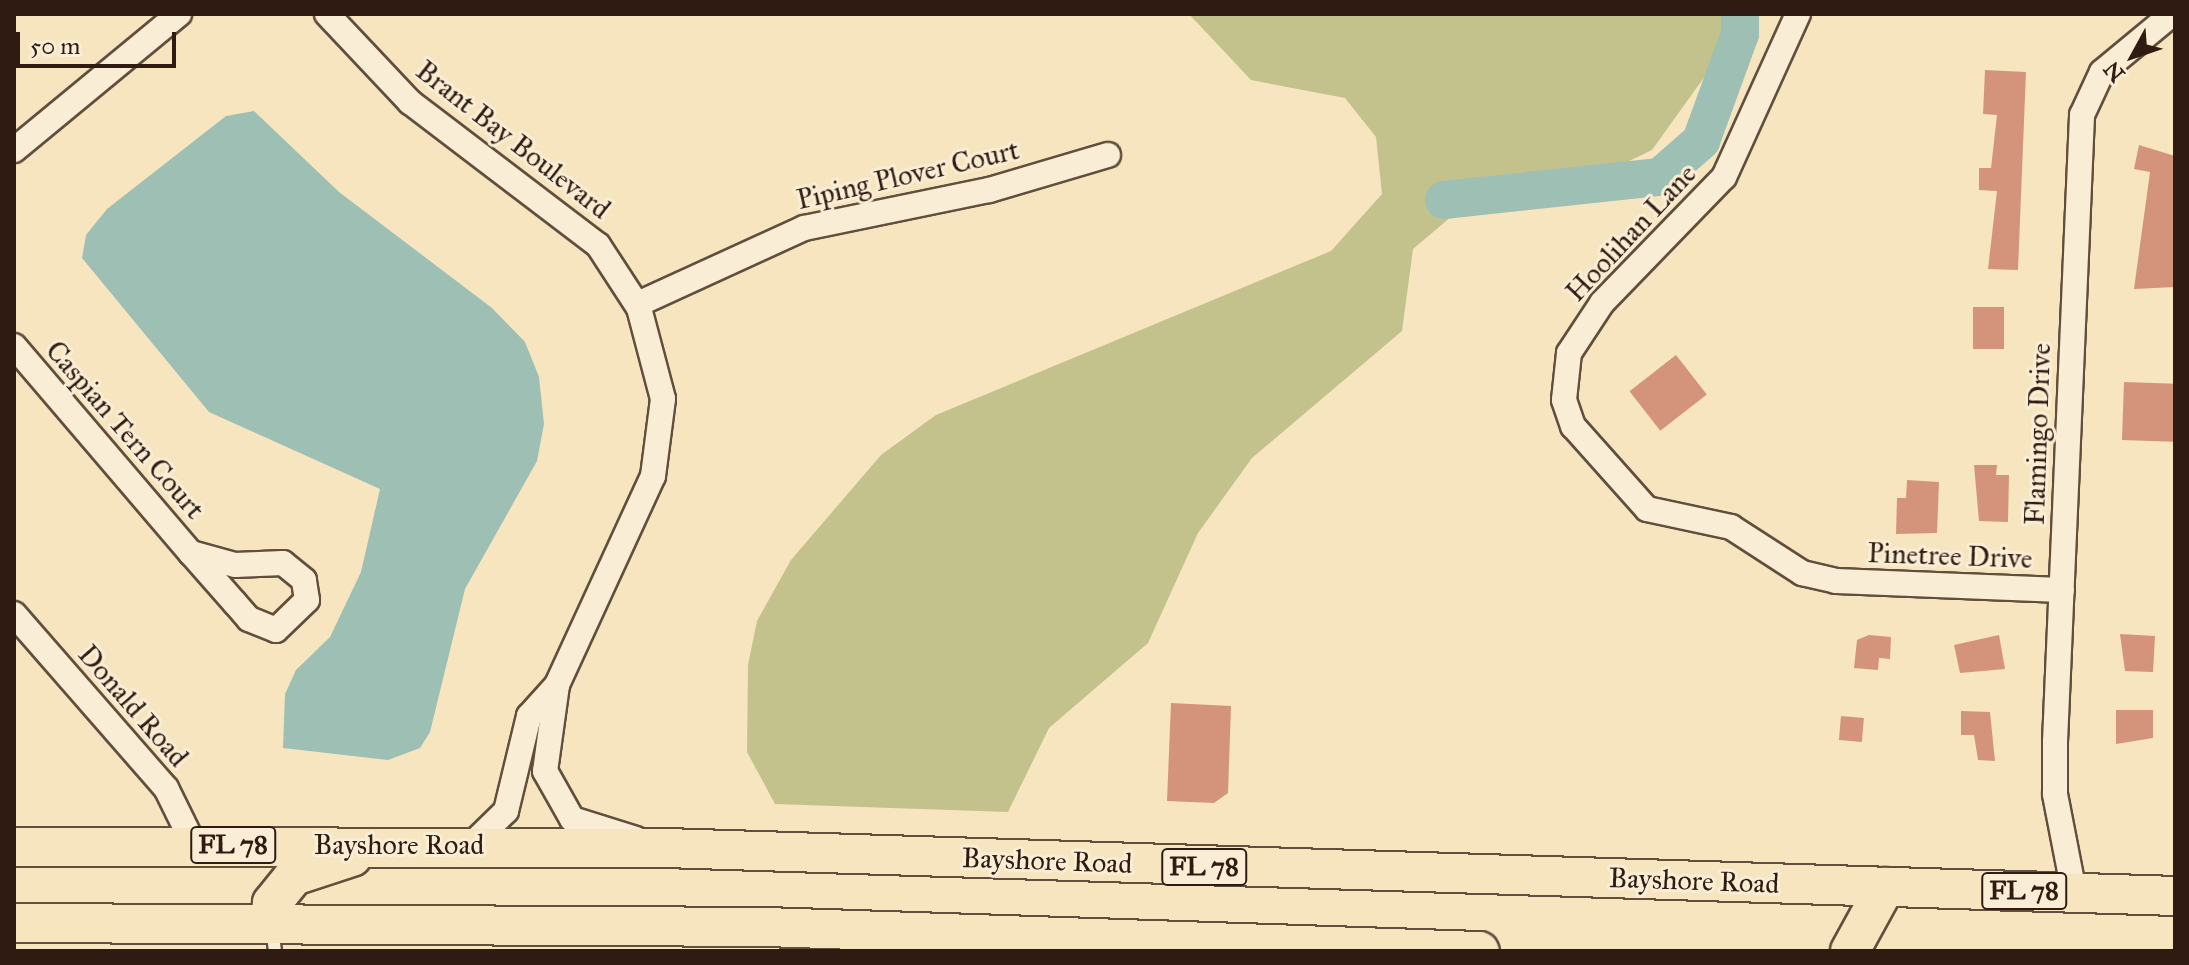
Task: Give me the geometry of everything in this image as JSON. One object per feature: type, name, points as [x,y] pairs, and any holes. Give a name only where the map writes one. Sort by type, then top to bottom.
[{"type":"main road","name":"Bayshore Road","points":[[14,847],[462,844],[665,848],[2175,896]]},
{"type":"main road","points":[[273,936],[279,891],[315,863],[462,844]]},
{"type":"main road","points":[[1850,951],[1885,887]]},
{"type":"main road","points":[[14,923],[273,936],[1480,951]]},
{"type":"street","name":"Brant Bay Boulevard","points":[[327,14],[410,102],[598,245],[638,304],[663,399],[653,476],[557,685],[545,771],[559,806],[572,819],[665,848]]},
{"type":"street","name":"Hoolihan Lane","points":[[1798,14],[1724,177],[1602,303],[1569,353],[1564,400],[1573,426],[1647,509],[1731,527],[1781,564],[1836,581]]},
{"type":"street","name":"Flamingo Drive","points":[[2074,892],[2055,794],[2082,115],[2102,72],[2172,14]]},
{"type":"street","points":[[14,150],[162,19]]},
{"type":"street","name":"Piping Plover Court","points":[[638,304],[804,228],[989,190],[1108,155]]},
{"type":"street","name":"Caspian Tern Court","points":[[14,346],[191,553],[264,627],[286,627],[307,600],[304,580],[283,563],[235,565],[191,553]]},
{"type":"street","name":"Pinetree Drive","points":[[1836,581],[2062,590]]},
{"type":"street","name":"Donald Road","points":[[14,614],[166,788],[194,845]]},
{"type":"street","name":"Brant Bay Boulevard","points":[[462,844],[506,811],[529,716],[557,685]]},
{"type":"shaded area","points":[[1189,14],[1725,14],[1718,58],[1652,150],[1594,178],[1497,178],[1413,249],[1402,331],[1252,458],[1198,533],[1148,643],[1049,728],[1008,812],[775,804],[747,752],[748,665],[757,621],[791,560],[881,455],[936,415],[1331,251],[1382,194],[1376,137],[1345,98],[1251,80]]},
{"type":"water","points":[[254,111],[339,192],[492,308],[525,342],[539,377],[544,424],[537,461],[465,589],[430,732],[420,748],[388,760],[283,748],[285,694],[296,670],[330,637],[361,572],[380,489],[209,412],[82,258],[86,235],[107,209],[226,116]]},
{"type":"building","points":[[1985,70],[2026,72],[2018,270],[1988,269],[1997,191],[1979,190],[1979,168],[1991,168],[1997,115],[1983,114]]},
{"type":"building","points":[[2139,145],[2175,156],[2175,287],[2134,289],[2150,172],[2134,169]]},
{"type":"building","points":[[1973,307],[2004,307],[2004,349],[1973,349]]},
{"type":"building","points":[[1676,355],[1707,394],[1660,431],[1630,391]]},
{"type":"building","points":[[2124,382],[2175,384],[2173,442],[2122,440]]},
{"type":"building","points":[[1974,465],[1997,465],[1996,475],[2009,475],[2008,522],[1979,521]]},
{"type":"building","points":[[1907,480],[1939,482],[1937,533],[1896,534],[1897,498],[1906,498]]},
{"type":"building","points":[[2120,634],[2155,636],[2153,672],[2125,671]]},
{"type":"building","points":[[1869,635],[1891,637],[1890,659],[1879,658],[1878,670],[1854,668],[1857,640]]},
{"type":"building","points":[[1999,635],[2005,669],[1960,673],[1954,645]]},
{"type":"building","points":[[1171,703],[1231,706],[1228,793],[1214,803],[1167,801]]},
{"type":"building","points":[[2116,710],[2153,710],[2153,738],[2116,744]]},
{"type":"building","points":[[1961,711],[1990,712],[1995,761],[1978,760],[1974,735],[1961,735]]},
{"type":"building","points":[[1841,716],[1864,718],[1862,742],[1839,740]]},
{"type":"waterway","points":[[1444,200],[1660,177],[1701,141],[1740,34],[1740,14]]}]
